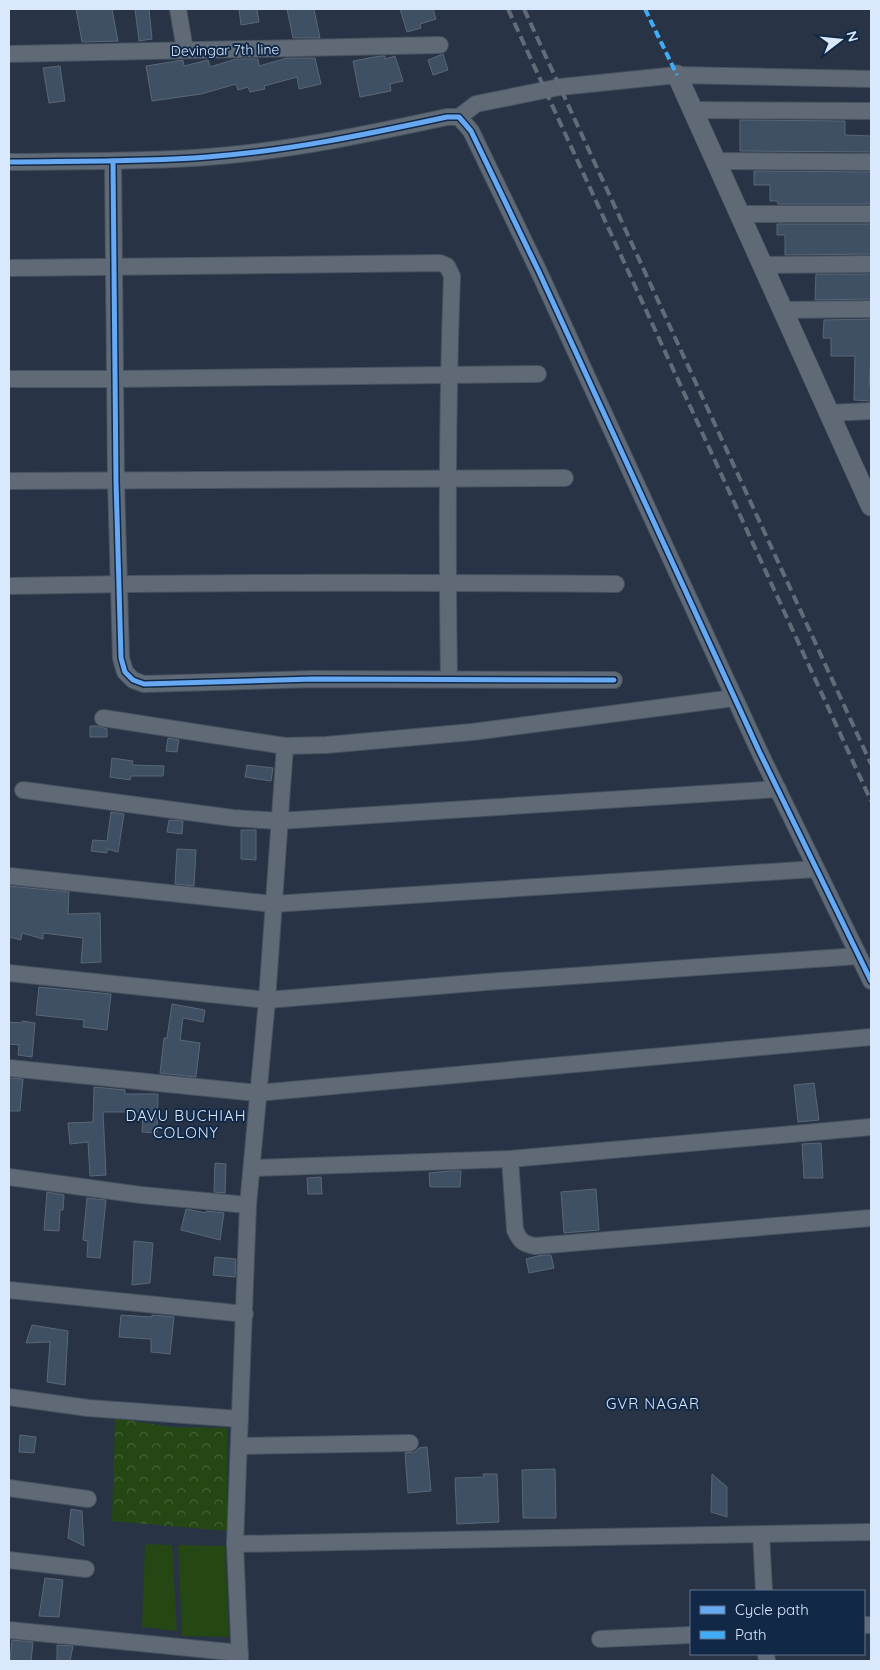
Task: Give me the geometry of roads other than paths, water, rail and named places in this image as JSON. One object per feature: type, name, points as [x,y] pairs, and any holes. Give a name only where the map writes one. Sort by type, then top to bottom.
[{"type":"street","points":[[178,9],[185,50]]},
{"type":"street","name":"Devingar 7th line","points":[[9,54],[440,45]]},
{"type":"street","points":[[9,162],[113,161],[207,157],[292,147],[453,117],[476,104],[560,87],[677,75],[871,79]]},
{"type":"street","points":[[677,75],[871,506]]},
{"type":"street","points":[[693,110],[871,111]]},
{"type":"street","points":[[453,117],[471,131],[539,272],[734,698],[871,981]]},
{"type":"street","points":[[113,161],[118,584],[121,658],[125,672],[133,680],[144,684],[314,679],[614,680]]},
{"type":"street","points":[[715,161],[871,162]]},
{"type":"street","points":[[739,214],[871,214]]},
{"type":"street","points":[[9,268],[440,263],[447,266],[452,276],[447,582],[449,679]]},
{"type":"street","points":[[762,265],[871,264]]},
{"type":"street","points":[[783,310],[871,309]]},
{"type":"street","points":[[9,379],[538,374]]},
{"type":"street","points":[[829,413],[871,411]]},
{"type":"street","points":[[9,481],[565,478]]},
{"type":"street","points":[[9,586],[447,582],[616,584]]},
{"type":"street","points":[[103,718],[285,746],[326,745],[472,732],[734,698]]},
{"type":"street","points":[[9,1630],[240,1657],[235,1544],[248,1206],[267,1000],[285,746]]},
{"type":"street","points":[[23,790],[234,818],[279,821],[778,789]]},
{"type":"street","points":[[9,876],[273,904],[816,869]]},
{"type":"street","points":[[9,973],[267,1000],[496,981],[858,956]]},
{"type":"street","points":[[9,1068],[258,1093],[871,1037]]},
{"type":"street","points":[[252,1168],[510,1159],[871,1127]]},
{"type":"street","points":[[510,1159],[515,1230],[519,1239],[524,1244],[530,1245],[871,1218]]},
{"type":"street","points":[[9,1177],[141,1195],[248,1206]]},
{"type":"street","points":[[9,1290],[244,1314]]},
{"type":"street","points":[[9,1396],[88,1408],[240,1419]]},
{"type":"street","points":[[238,1446],[410,1443]]},
{"type":"street","points":[[9,1488],[88,1499]]},
{"type":"street","points":[[235,1544],[871,1532]]},
{"type":"street","points":[[760,1534],[764,1590]]},
{"type":"street","points":[[9,1560],[86,1569]]},
{"type":"street","points":[[600,1640],[690,1635]]},
{"type":"railway","points":[[508,9],[871,801]]},
{"type":"railway","points":[[524,9],[871,764]]},
{"type":"district","name":"DAVU BUCHIAH COLONY","points":[[186,1124]]},
{"type":"district","name":"GVR NAGAR","points":[[653,1404]]}]
